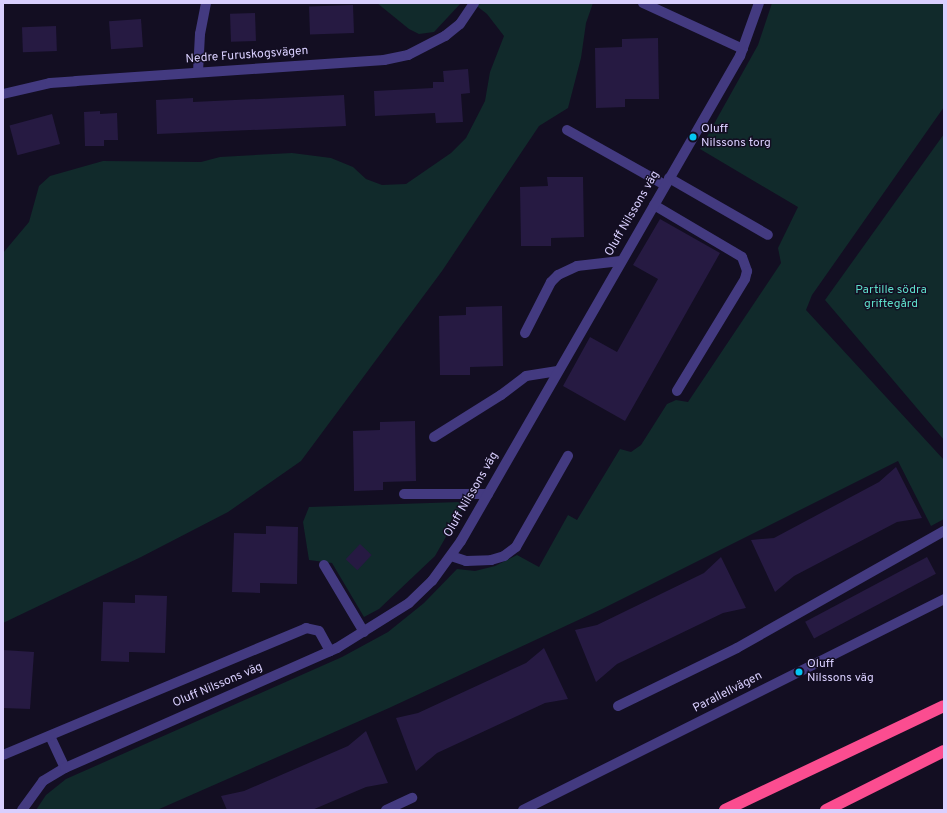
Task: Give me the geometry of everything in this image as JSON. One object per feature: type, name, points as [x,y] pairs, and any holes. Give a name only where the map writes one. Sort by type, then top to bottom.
[{"type":"highway","points":[[725,810],[944,706]]},
{"type":"highway","points":[[826,810],[944,751]]},
{"type":"street","points":[[198,72],[200,34],[206,3]]},
{"type":"street","name":"Nedre Furuskogsvägen","points":[[3,94],[50,83],[384,60],[408,55],[446,36],[460,24],[474,3]]},
{"type":"street","points":[[643,3],[743,49]]},
{"type":"street","name":"Oluff Nilssons väg","points":[[22,810],[43,781],[65,768],[330,651],[364,632],[409,602],[432,581],[451,556],[488,494],[743,49],[759,3]]},
{"type":"street","points":[[567,130],[768,235]]},
{"type":"street","points":[[654,204],[742,257],[747,271],[745,279],[677,391]]},
{"type":"street","points":[[525,333],[551,282],[558,275],[577,266],[621,261]]},
{"type":"street","points":[[434,436],[526,376],[558,371]]},
{"type":"street","points":[[451,556],[466,561],[491,560],[504,556],[516,547],[568,456]]},
{"type":"street","points":[[404,494],[488,494]]},
{"type":"street","points":[[618,706],[744,645],[944,531]]},
{"type":"street","points":[[324,564],[364,632]]},
{"type":"street","name":"Parallellvägen","points":[[523,810],[944,599]]},
{"type":"street","points":[[3,755],[306,628],[319,631],[330,651]]},
{"type":"street","points":[[50,736],[65,768]]},
{"type":"street","points":[[386,810],[412,798]]},
{"type":"green space","points":[[377,3],[461,3],[434,32],[419,34],[409,29]]},
{"type":"green space","points":[[473,3],[593,3],[586,23],[581,58],[568,108],[539,126],[442,271],[301,461],[228,512],[141,557],[3,623],[3,253],[29,222],[39,186],[50,176],[103,161],[201,162],[220,157],[292,153],[331,158],[353,167],[366,179],[382,185],[406,184],[451,153],[466,138],[485,101],[490,72],[504,36],[487,14]]},
{"type":"green space","points":[[772,3],[944,3],[944,107],[812,295],[806,310],[944,460],[944,519],[931,526],[898,461],[602,609],[389,708],[157,810],[36,810],[46,795],[66,779],[342,657],[388,632],[424,603],[457,569],[475,571],[495,566],[517,555],[539,567],[568,515],[577,520],[620,449],[631,452],[641,445],[667,404],[676,400],[688,402],[781,263],[778,248],[798,207],[700,149],[758,45]]},
{"type":"green space","name":"Partille södra griftegård","points":[[944,134],[944,440],[825,300]]},
{"type":"green space","points":[[460,502],[463,507],[435,556],[379,609],[364,617],[332,563],[309,560],[303,522],[309,507]]},
{"type":"building","points":[[353,5],[354,33],[310,35],[309,7]]},
{"type":"building","points":[[255,13],[256,41],[231,42],[230,14]]},
{"type":"building","points":[[141,19],[143,47],[111,49],[109,21]]},
{"type":"building","points":[[56,26],[57,51],[23,52],[22,27]]},
{"type":"building","points":[[658,38],[659,99],[625,99],[625,107],[596,108],[595,48],[622,47],[622,39]]},
{"type":"building","points":[[468,69],[470,93],[461,94],[463,122],[436,123],[435,113],[375,116],[374,91],[433,88],[433,82],[444,82],[443,71]]},
{"type":"building","points":[[344,95],[346,126],[157,134],[156,100],[193,98],[193,102]]},
{"type":"building","points":[[100,111],[100,114],[117,113],[118,140],[104,140],[104,146],[85,146],[84,112]]},
{"type":"building","points":[[52,114],[60,144],[18,155],[9,125]]},
{"type":"building","points":[[547,177],[583,177],[584,237],[551,238],[551,246],[521,246],[520,187],[548,186]]},
{"type":"building","points":[[660,219],[720,253],[625,421],[563,386],[590,337],[617,352],[658,279],[633,265]]},
{"type":"building","points":[[502,306],[503,366],[470,367],[470,375],[440,375],[439,316],[466,315],[466,307]]},
{"type":"building","points":[[415,421],[416,481],[383,482],[383,490],[354,491],[353,431],[380,430],[380,422]]},
{"type":"building","points":[[896,467],[922,518],[897,522],[794,576],[775,592],[751,540],[774,538],[879,482]]},
{"type":"building","points":[[266,526],[298,527],[297,584],[260,583],[260,593],[232,592],[234,533],[266,534]]},
{"type":"building","points":[[360,544],[372,555],[357,570],[346,559]]},
{"type":"building","points":[[721,557],[746,608],[723,613],[617,664],[596,682],[575,630],[597,625],[704,573]]},
{"type":"building","points":[[927,557],[936,574],[814,639],[805,622]]},
{"type":"building","points":[[135,595],[167,596],[165,653],[129,652],[129,662],[101,661],[103,602],[135,603]]},
{"type":"building","points":[[544,648],[568,699],[545,703],[437,753],[416,771],[396,718],[418,713],[526,663]]},
{"type":"building","points":[[3,650],[34,652],[30,709],[3,708]]},
{"type":"building","points":[[366,731],[388,783],[366,787],[312,810],[227,810],[221,796],[244,791],[348,746]]},
{"type":"place","name":"Oluff Nilssons torg","points":[[693,137]]},
{"type":"place","name":"Oluff Nilssons väg","points":[[799,672]]}]
